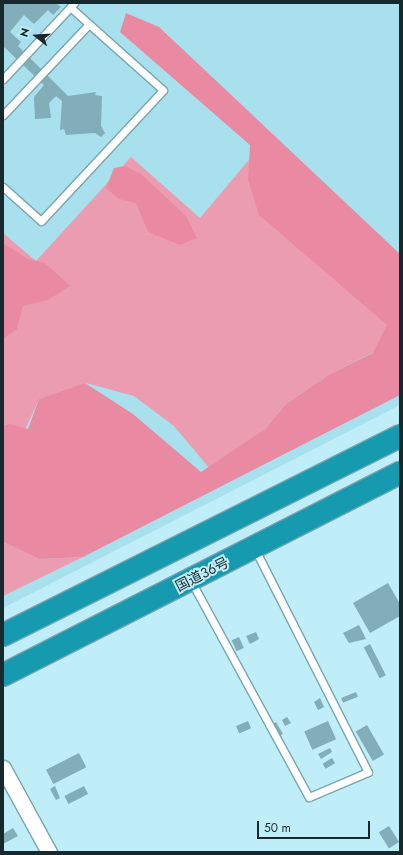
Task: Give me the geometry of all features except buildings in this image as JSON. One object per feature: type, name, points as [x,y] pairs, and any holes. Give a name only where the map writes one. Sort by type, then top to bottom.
[{"type":"highway","points":[[3,635],[400,436]]},
{"type":"highway","name":"国道36号","points":[[3,676],[400,473]]},
{"type":"street","points":[[3,768],[49,852]]},
{"type":"lane","points":[[3,79],[72,5],[89,24],[163,90],[41,221],[3,187]]},
{"type":"lane","points":[[3,115],[89,24]]},
{"type":"lane","points":[[190,580],[309,797],[368,772],[254,547]]},
{"type":"shaded area","points":[[3,3],[400,3],[400,405],[3,608]]},
{"type":"shaded area","points":[[126,13],[159,27],[400,254],[400,395],[83,557],[39,559],[3,542],[3,426],[10,424],[28,429],[39,399],[85,383],[133,414],[201,472],[265,429],[286,404],[330,374],[373,353],[387,325],[259,215],[248,180],[250,145],[120,32]]},
{"type":"shaded area","points":[[258,149],[393,329],[382,348],[330,374],[286,404],[265,429],[210,469],[174,426],[134,396],[86,383],[39,399],[3,479],[3,233],[36,261],[131,157],[200,218]]},
{"type":"shaded area","points":[[125,166],[141,174],[186,216],[197,238],[180,245],[148,232],[136,203],[119,199],[106,188],[114,168]]},
{"type":"shaded area","points":[[3,243],[28,259],[45,263],[70,286],[48,300],[23,306],[17,329],[3,339]]},
{"type":"shaded area","points":[[3,542],[39,559],[83,557],[3,596]]}]
